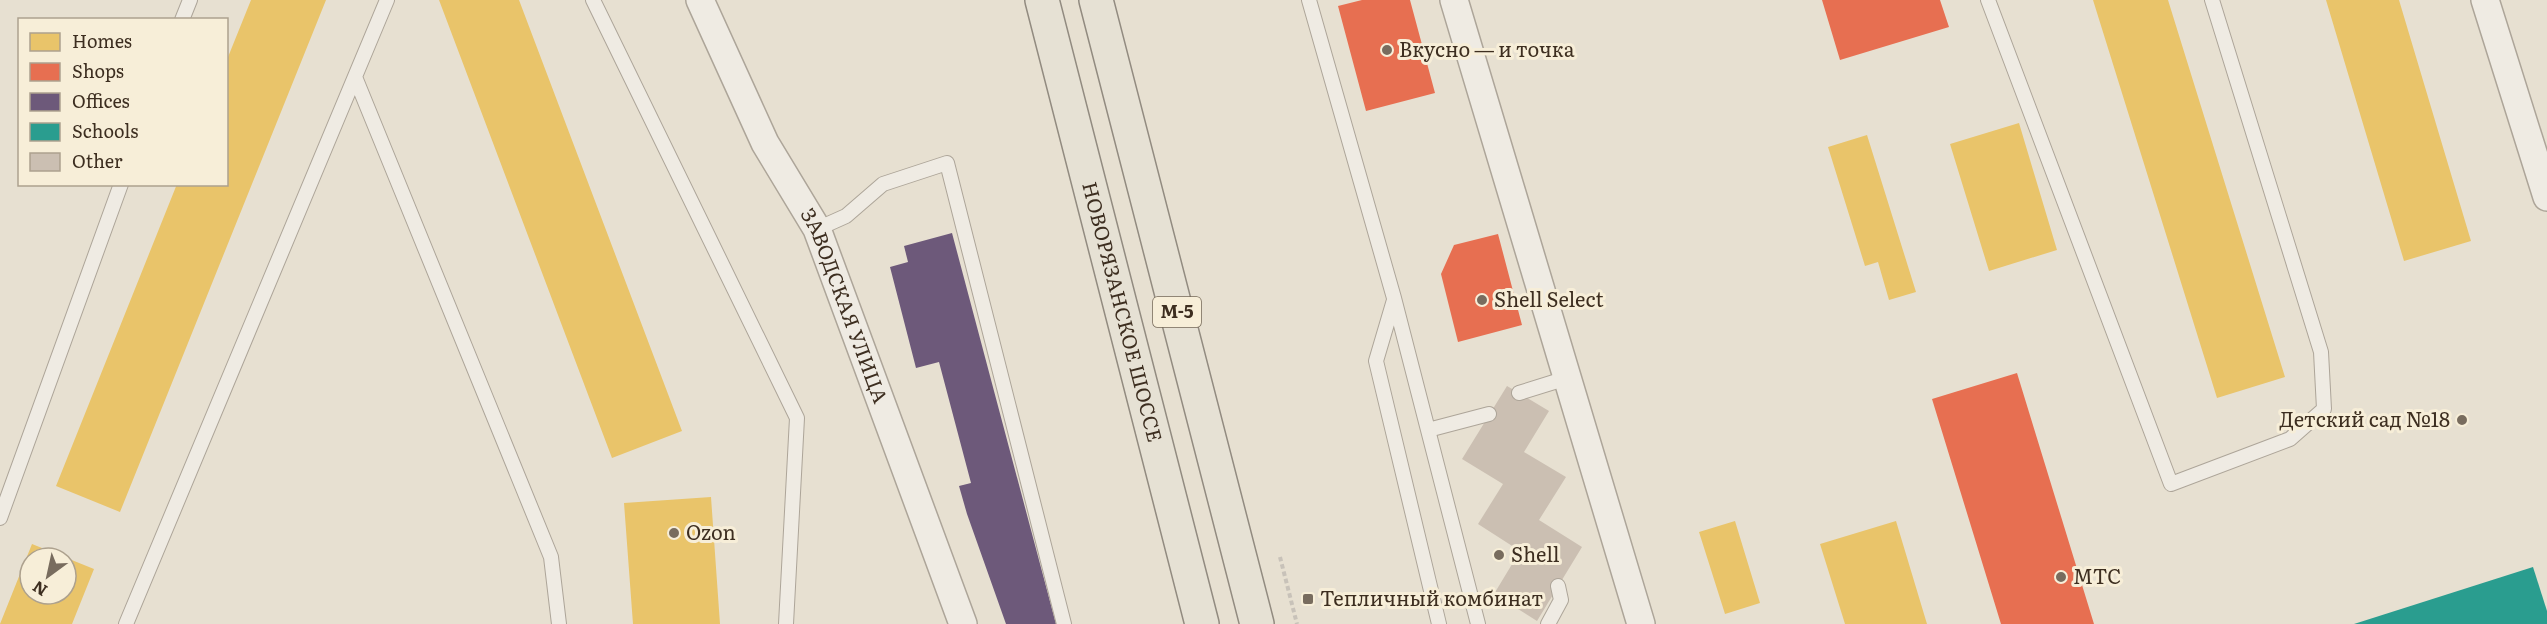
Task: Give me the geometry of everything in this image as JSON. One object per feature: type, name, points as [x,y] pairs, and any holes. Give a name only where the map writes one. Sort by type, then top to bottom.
[{"type":"main road","name":"НОВОРЯЗАНСКОЕ ШОССЕ","points":[[1042,0],[1202,624]]},
{"type":"main road","name":"М-5","points":[[1096,0],[1257,624]]},
{"type":"street","name":"ЗАВОДСКАЯ УЛИЦА","points":[[700,0],[765,143],[817,229],[963,624]]},
{"type":"street","points":[[1454,0],[1641,624]]},
{"type":"street","points":[[2485,0],[2547,197]]},
{"type":"lane","points":[[184,18],[190,0]]},
{"type":"lane","points":[[126,624],[387,0]]},
{"type":"lane","points":[[593,0],[797,418],[786,624]]},
{"type":"lane","points":[[1309,0],[1394,298],[1478,624]]},
{"type":"lane","points":[[1988,0],[2171,484],[2290,439],[2325,409],[2321,352],[2212,0]]},
{"type":"lane","points":[[355,77],[551,557],[559,624]]},
{"type":"lane","points":[[817,229],[846,216],[883,184],[947,163],[1064,624]]},
{"type":"lane","points":[[0,518],[121,186]]},
{"type":"lane","points":[[1394,298],[1376,361],[1439,624]]},
{"type":"lane","points":[[1519,393],[1567,378]]},
{"type":"lane","points":[[1428,430],[1489,414]]},
{"type":"lane","points":[[1548,624],[1562,600],[1558,586]]},
{"type":"path","points":[[1280,556],[1297,624]]},
{"type":"building: Homes","points":[[251,0],[326,0],[120,512],[56,486],[176,186],[228,186],[228,57]]},
{"type":"building: Homes","points":[[439,0],[519,0],[682,431],[612,458]]},
{"type":"building: Homes","points":[[2093,0],[2168,0],[2285,377],[2217,398]]},
{"type":"building: Homes","points":[[2326,0],[2399,0],[2471,241],[2404,261]]},
{"type":"building: Homes","points":[[2019,123],[2057,250],[1989,271],[1950,144]]},
{"type":"building: Homes","points":[[1867,135],[1916,292],[1889,300],[1878,262],[1865,266],[1828,147]]},
{"type":"building: Homes","points":[[711,497],[720,624],[633,624],[624,503]]},
{"type":"building: Homes","points":[[1735,521],[1760,603],[1725,614],[1699,532]]},
{"type":"building: Homes","points":[[1896,521],[1927,624],[1845,624],[1820,544]]},
{"type":"building: Homes","points":[[78,563],[94,569],[72,624],[0,624],[18,579],[18,606],[78,606]]},
{"type":"building: Shops","name":"Вкусно — и точка","points":[[1362,0],[1410,0],[1435,93],[1366,111],[1338,6]]},
{"type":"building: Shops","points":[[1822,0],[1940,0],[1949,27],[1840,60]]},
{"type":"building: Shops","name":"Shell Select","points":[[1498,234],[1522,325],[1458,342],[1441,274],[1454,245]]},
{"type":"building: Shops","points":[[2017,373],[2094,624],[2001,624],[1932,399]]},
{"type":"building: Offices","points":[[952,233],[1056,624],[1006,624],[959,486],[971,483],[939,362],[916,368],[890,267],[908,262],[904,246]]},
{"type":"building: Schools","points":[[2533,567],[2547,611],[2547,624],[2354,624]]},
{"type":"building: Other","points":[[1507,386],[1549,411],[1524,452],[1566,477],[1539,520],[1582,547],[1537,621],[1494,594],[1520,551],[1478,524],[1503,484],[1462,459]]},
{"type":"place","name":"Вкусно — и точка","points":[[1387,50]]},
{"type":"place","name":"Shell Select","points":[[1482,300]]},
{"type":"place","name":"Детский сад №18","points":[[2462,420]]},
{"type":"place","name":"Ozon","points":[[674,533]]},
{"type":"place","name":"Shell","points":[[1499,555]]},
{"type":"place","name":"МТС","points":[[2061,577]]},
{"type":"place","name":"Тепличный комбинат","points":[[1308,599]]}]
